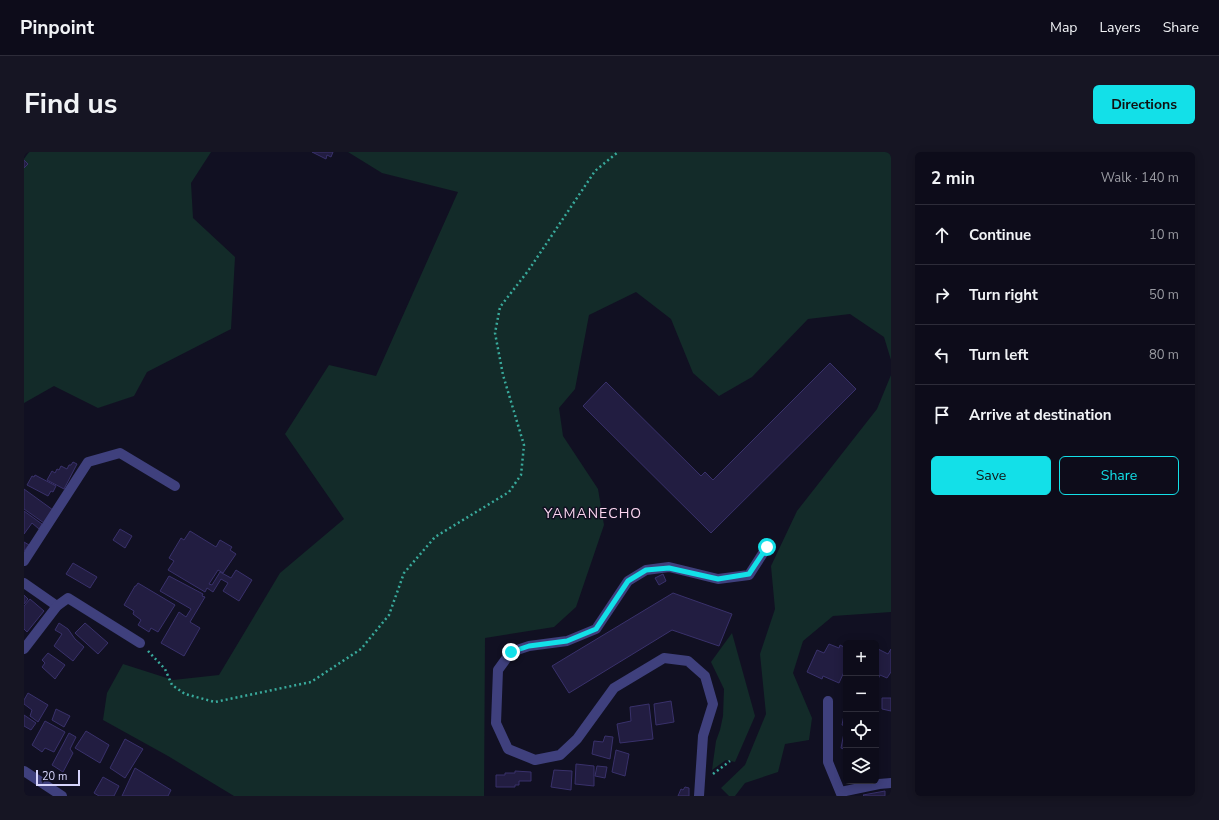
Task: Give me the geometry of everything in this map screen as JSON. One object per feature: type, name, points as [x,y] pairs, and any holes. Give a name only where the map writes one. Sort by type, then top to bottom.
[{"type":"street","points":[[24,561],[88,462],[120,453],[175,486]]},
{"type":"street","points":[[699,796],[703,736],[713,704],[705,676],[688,661],[664,658],[614,688],[577,739],[560,756],[535,760],[508,749],[496,723],[498,670],[511,652],[529,646],[567,641],[596,629],[628,581],[646,570],[669,568],[718,579],[749,574],[767,547]]},
{"type":"street","points":[[24,583],[57,606]]},
{"type":"street","points":[[24,649],[57,606],[68,598],[140,643]]},
{"type":"street","points":[[828,701],[828,762],[841,794],[879,784],[891,783]]},
{"type":"street","points":[[24,771],[62,796]]},
{"type":"path","points":[[140,643],[165,669],[172,685],[185,694],[215,702],[310,682],[361,649],[388,615],[404,573],[435,537],[509,492],[521,475],[524,445],[504,374],[495,333],[500,307],[528,271],[595,171],[618,152]]},
{"type":"path","points":[[700,784],[730,761]]},
{"type":"green space","points":[[29,152],[211,152],[191,183],[193,218],[235,257],[231,329],[147,372],[134,396],[98,408],[54,386],[24,403],[24,159]]},
{"type":"green space","points":[[348,152],[891,152],[891,360],[884,337],[850,314],[808,319],[752,377],[719,396],[693,373],[671,319],[636,292],[589,315],[575,389],[559,408],[563,436],[598,489],[604,525],[576,607],[554,627],[485,638],[484,796],[234,796],[168,756],[103,720],[107,693],[123,664],[173,680],[219,675],[280,573],[344,519],[285,434],[329,365],[376,376],[458,192],[382,173]]},
{"type":"green space","points":[[891,375],[891,612],[833,616],[803,641],[793,673],[812,718],[809,740],[785,744],[778,772],[745,783],[735,796],[729,796],[721,788],[745,765],[766,714],[760,654],[775,609],[771,566],[797,511],[877,409]]},
{"type":"green space","points":[[732,633],[755,716],[735,762],[726,760],[712,770],[716,741],[723,716],[724,689],[711,662]]},
{"type":"building","points":[[312,152],[333,152],[331,157],[327,155],[326,159]]},
{"type":"building","points":[[24,160],[28,164],[24,168]]},
{"type":"building","points":[[830,363],[856,389],[711,533],[583,406],[606,382],[701,476],[705,472],[713,480]]},
{"type":"building","points":[[73,462],[77,464],[64,489],[47,480],[52,471],[55,473],[61,466],[67,469]]},
{"type":"building","points":[[35,475],[56,486],[53,492],[51,491],[48,496],[27,485],[32,476],[34,477]]},
{"type":"building","points":[[24,489],[53,510],[44,523],[24,509]]},
{"type":"building","points":[[24,511],[42,524],[39,529],[32,523],[24,534]]},
{"type":"building","points":[[120,529],[132,536],[125,548],[113,540]]},
{"type":"building","points":[[190,531],[216,547],[220,540],[232,547],[230,550],[236,554],[223,573],[218,570],[209,584],[212,585],[220,572],[231,578],[236,570],[252,580],[239,601],[223,591],[228,583],[221,579],[213,592],[207,588],[205,592],[168,570],[174,561],[169,558],[181,538],[184,540]]},
{"type":"building","points":[[24,542],[29,545],[24,551]]},
{"type":"building","points":[[73,563],[97,577],[90,588],[66,574]]},
{"type":"building","points":[[663,574],[666,581],[659,585],[655,578]]},
{"type":"building","points":[[169,576],[203,594],[202,596],[205,597],[190,622],[200,628],[184,656],[161,643],[179,612],[186,617],[191,609],[160,591]]},
{"type":"building","points":[[138,583],[175,605],[158,632],[151,628],[149,632],[138,625],[141,620],[133,614],[134,611],[124,605]]},
{"type":"building","points":[[673,593],[732,614],[719,646],[672,630],[569,693],[552,666]]},
{"type":"building","points":[[24,595],[28,599],[24,604]]},
{"type":"building","points":[[30,599],[44,611],[27,632],[24,629],[24,606]]},
{"type":"building","points":[[59,623],[68,629],[75,639],[84,647],[73,661],[54,646],[62,634],[55,630]]},
{"type":"building","points":[[85,623],[108,643],[98,654],[75,633]]},
{"type":"building","points":[[829,644],[839,648],[840,645],[843,646],[843,674],[839,683],[823,676],[822,679],[807,672],[817,650],[824,653]]},
{"type":"building","points":[[891,649],[891,672],[887,678],[880,675],[879,677],[879,650],[888,654]]},
{"type":"building","points":[[48,653],[65,665],[55,679],[42,667],[45,663],[42,660]]},
{"type":"building","points":[[28,693],[48,705],[38,722],[30,716],[32,710],[24,704],[24,700]]},
{"type":"building","points":[[882,698],[891,698],[891,711],[882,709]]},
{"type":"building","points":[[671,701],[674,722],[656,725],[654,704]]},
{"type":"building","points":[[649,704],[653,739],[620,743],[617,724],[631,721],[630,707]]},
{"type":"building","points":[[56,709],[70,716],[64,727],[52,720]]},
{"type":"building","points":[[24,715],[36,723],[31,730],[24,726]]},
{"type":"building","points":[[45,721],[65,732],[54,752],[45,748],[42,752],[32,745]]},
{"type":"building","points":[[86,731],[109,745],[100,763],[75,748]]},
{"type":"building","points":[[69,733],[76,737],[70,749],[73,753],[63,772],[52,765]]},
{"type":"building","points":[[605,736],[613,737],[610,759],[592,754],[594,741],[603,742]]},
{"type":"building","points":[[843,738],[843,749],[841,748]]},
{"type":"building","points":[[125,739],[143,749],[125,778],[110,768]]},
{"type":"building","points":[[616,750],[629,754],[625,776],[612,772]]},
{"type":"building","points":[[576,764],[594,766],[594,786],[575,784]]},
{"type":"building","points":[[597,766],[607,767],[605,778],[595,776]]},
{"type":"building","points":[[135,768],[171,790],[168,796],[122,796]]},
{"type":"building","points":[[554,770],[572,771],[571,790],[551,787]]},
{"type":"building","points":[[515,771],[531,772],[531,781],[519,781],[519,785],[515,785],[515,787],[496,787],[496,775],[515,773]]},
{"type":"building","points":[[103,777],[119,786],[114,796],[99,796],[94,793]]},
{"type":"building","points":[[685,787],[689,788],[689,796],[678,796],[681,789],[683,790]]},
{"type":"building","points":[[885,791],[885,796],[863,795]]},
{"type":"district","name":"YAMANECHO","points":[[593,513]]},
{"type":"route","points":[[511,652],[529,646],[567,641],[596,629],[628,581],[646,570],[669,568],[718,579],[749,574],[767,547]]}]
